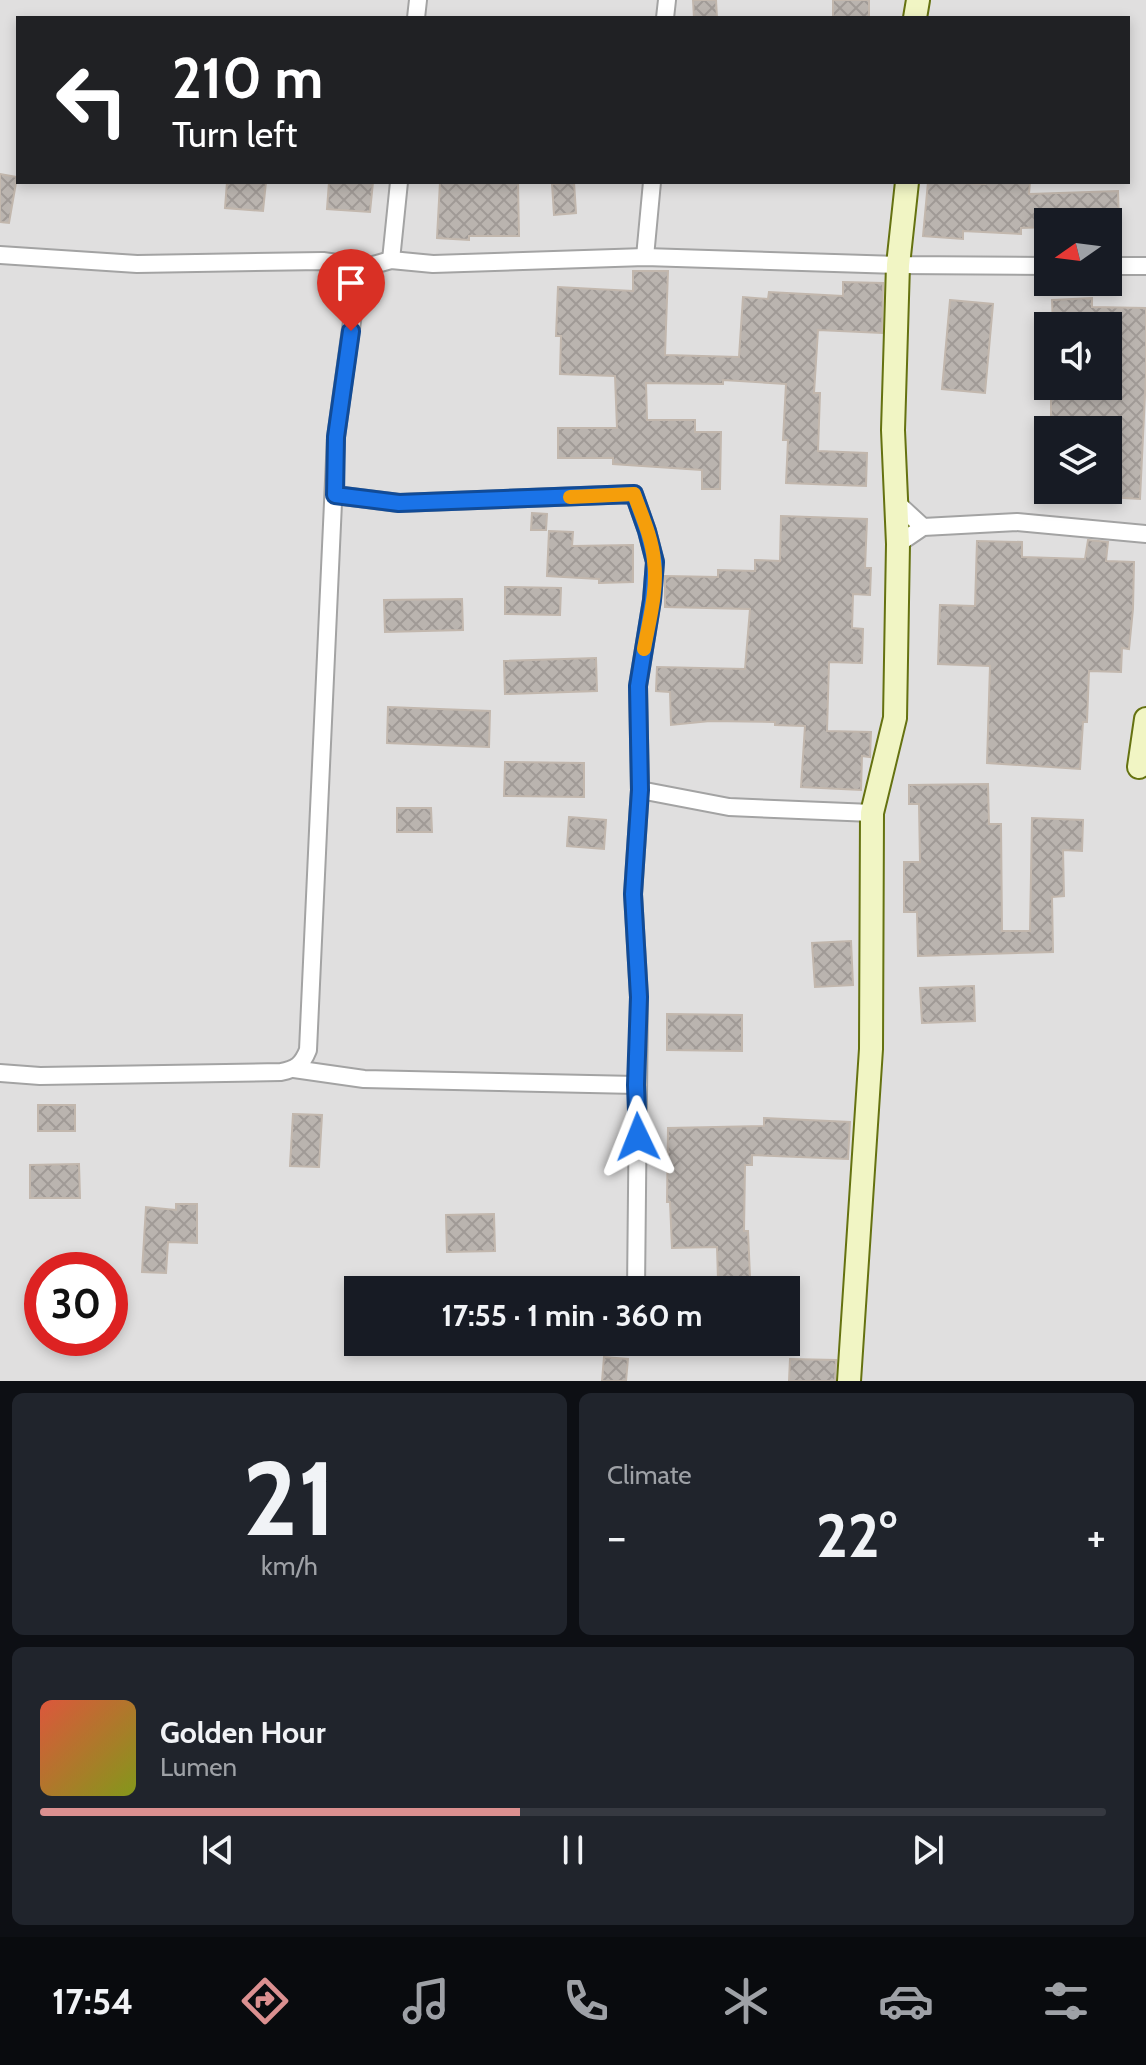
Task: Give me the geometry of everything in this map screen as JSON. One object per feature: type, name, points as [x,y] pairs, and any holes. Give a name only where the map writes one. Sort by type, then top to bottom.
[{"type":"street","points":[[391,260],[399,184]]},
{"type":"street","points":[[645,257],[652,184]]},
{"type":"street","points":[[849,1381],[871,1049],[872,813],[895,718],[898,544],[893,430],[898,265],[907,184]]},
{"type":"street","points":[[0,255],[137,264],[323,261],[366,267],[391,260],[433,264],[645,257],[1034,266]]},
{"type":"street","points":[[1122,266],[1146,266]]},
{"type":"street","points":[[294,1069],[304,1062],[308,1050],[336,437],[358,278],[366,267]]},
{"type":"street","points":[[335,495],[399,503],[634,494],[655,562],[638,686],[640,790],[633,894],[639,997],[636,1276]]},
{"type":"street","points":[[897,503],[923,527]]},
{"type":"street","points":[[898,544],[923,527],[1017,522],[1146,534]]},
{"type":"street","points":[[1139,767],[1146,719]]},
{"type":"street","points":[[640,790],[729,807],[872,813]]},
{"type":"street","points":[[0,1073],[40,1076],[158,1075],[294,1069],[364,1079],[636,1085]]},
{"type":"shaded area","points":[[0,0],[1146,0],[1146,1381],[0,1381]]},
{"type":"building","points":[[693,0],[716,0],[717,16],[694,16]]},
{"type":"building","points":[[833,0],[869,0],[869,16],[833,16]]},
{"type":"building","points":[[0,174],[16,177],[16,183],[9,223],[0,222]]},
{"type":"building","points":[[227,184],[266,184],[263,211],[225,208]]},
{"type":"building","points":[[329,184],[373,184],[370,212],[327,209]]},
{"type":"building","points":[[440,184],[518,184],[519,236],[469,236],[469,240],[437,238]]},
{"type":"building","points":[[552,184],[574,184],[576,213],[554,215]]},
{"type":"building","points":[[928,184],[1030,184],[1029,194],[1118,191],[1119,208],[1034,208],[1034,228],[1021,228],[1021,234],[963,231],[963,239],[923,236]]},
{"type":"building","points":[[633,271],[668,271],[665,355],[739,357],[743,297],[768,299],[769,292],[843,296],[843,282],[883,283],[882,333],[818,330],[814,393],[820,393],[818,451],[867,453],[866,486],[786,483],[788,440],[783,440],[786,384],[723,380],[723,384],[646,383],[647,420],[695,420],[695,432],[721,432],[720,489],[702,489],[702,470],[613,464],[613,458],[558,458],[558,428],[617,428],[615,376],[560,374],[561,336],[556,336],[558,287],[633,291]]},
{"type":"building","points":[[1092,298],[1092,307],[1146,308],[1140,499],[1122,498],[1122,416],[1051,416],[1051,400],[1122,400],[1122,312],[1052,312],[1052,300]]},
{"type":"building","points":[[950,300],[993,304],[985,393],[942,389]]},
{"type":"building","points":[[532,513],[547,514],[546,530],[531,530]]},
{"type":"building","points":[[781,516],[867,519],[865,568],[871,568],[870,595],[853,594],[852,628],[863,629],[862,663],[829,662],[827,731],[871,732],[870,757],[862,756],[861,790],[801,787],[805,726],[775,725],[775,722],[710,721],[671,725],[670,692],[656,691],[657,667],[745,669],[750,609],[665,607],[665,576],[718,577],[718,570],[755,571],[755,560],[780,561]]},
{"type":"building","points":[[549,531],[573,532],[572,546],[633,545],[633,582],[599,583],[599,579],[547,576]]},
{"type":"building","points":[[1088,540],[1108,542],[1106,561],[1134,562],[1133,609],[1129,649],[1122,648],[1121,672],[1089,671],[1087,722],[1083,722],[1080,769],[987,763],[990,666],[938,664],[940,605],[975,606],[977,541],[1022,542],[1022,557],[1085,559]]},
{"type":"building","points":[[505,587],[561,588],[560,615],[505,614]]},
{"type":"building","points":[[462,599],[463,630],[385,632],[384,600]]},
{"type":"building","points":[[596,658],[597,691],[505,694],[504,661]]},
{"type":"building","points":[[388,707],[490,711],[489,747],[387,743]]},
{"type":"building","points":[[505,762],[584,763],[584,797],[504,796]]},
{"type":"building","points":[[988,784],[989,824],[1001,824],[1002,931],[1030,931],[1032,818],[1083,820],[1082,851],[1063,850],[1064,896],[1052,897],[1053,952],[918,956],[917,912],[904,912],[904,862],[920,862],[919,804],[909,804],[909,785]]},
{"type":"building","points":[[397,808],[431,808],[432,832],[397,832]]},
{"type":"building","points":[[569,817],[606,820],[604,849],[567,846]]},
{"type":"building","points":[[851,941],[853,985],[815,987],[812,943]]},
{"type":"building","points":[[974,986],[975,1021],[922,1023],[920,988]]},
{"type":"building","points":[[667,1014],[742,1015],[742,1051],[667,1050]]},
{"type":"building","points":[[38,1105],[75,1105],[75,1131],[38,1131]]},
{"type":"building","points":[[293,1114],[322,1115],[319,1167],[290,1166]]},
{"type":"building","points":[[764,1118],[850,1122],[848,1159],[752,1155],[752,1165],[745,1165],[744,1231],[748,1231],[750,1276],[718,1276],[717,1247],[672,1248],[670,1202],[667,1202],[668,1128],[764,1126]]},
{"type":"building","points":[[79,1164],[80,1198],[30,1198],[30,1165]]},
{"type":"building","points":[[176,1204],[197,1204],[197,1243],[168,1242],[166,1273],[142,1272],[146,1207],[176,1210]]},
{"type":"building","points":[[494,1214],[495,1251],[447,1252],[446,1215]]},
{"type":"building","points":[[604,1357],[628,1359],[626,1381],[602,1381]]},
{"type":"building","points":[[790,1359],[836,1360],[835,1381],[789,1381]]},
{"type":"slow traffic","points":[[570,497],[634,494],[655,562],[644,649]]},
{"type":"route","points":[[351,331],[336,437],[335,495],[399,503],[634,494],[655,562],[638,686],[640,790],[633,894],[639,997],[638,1137]]}]
